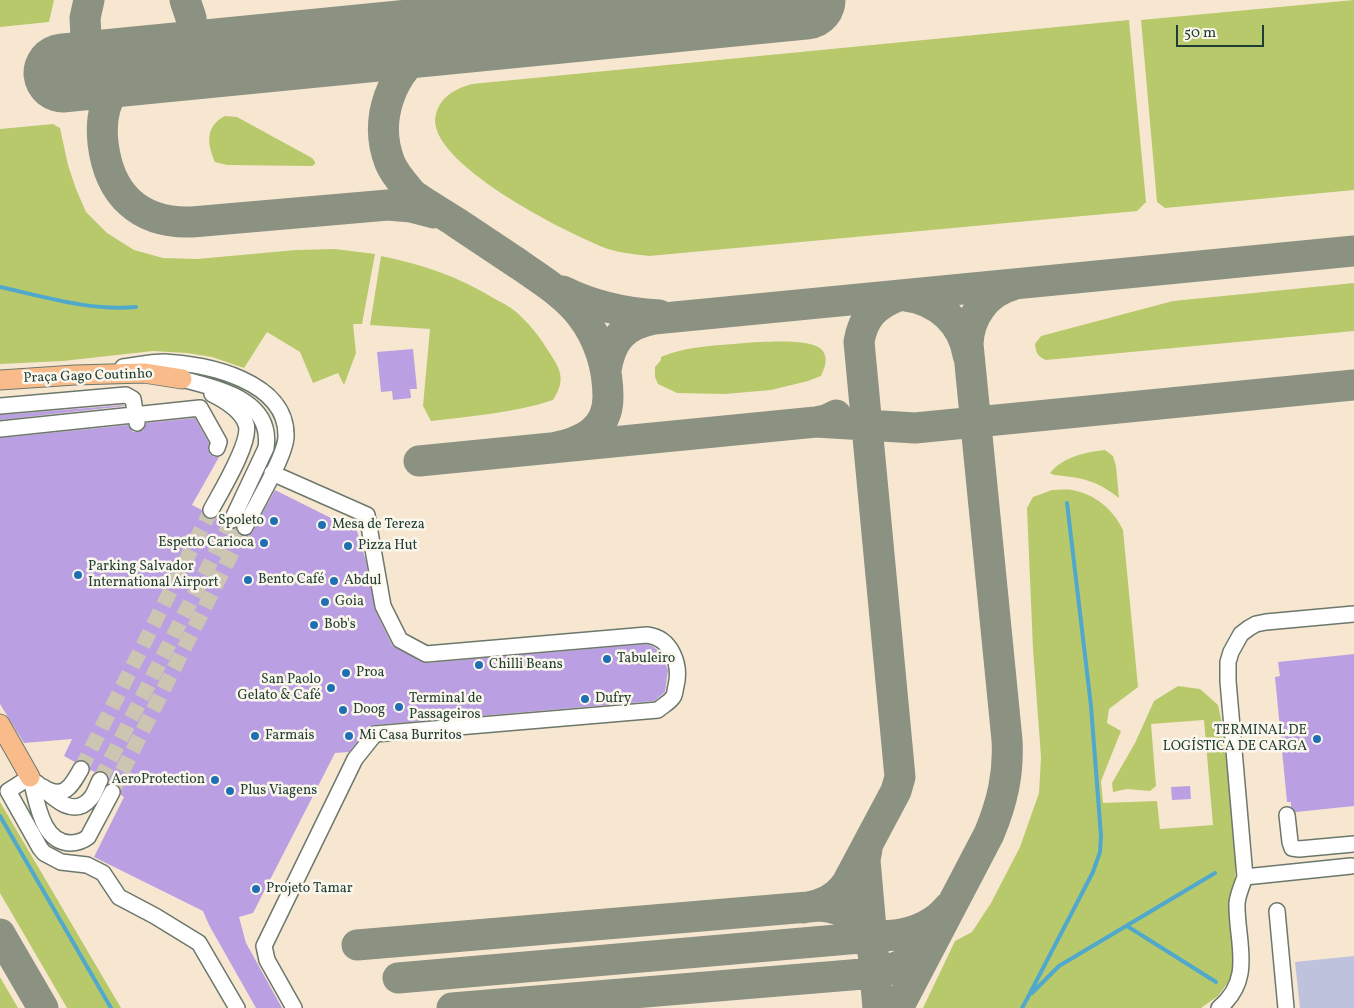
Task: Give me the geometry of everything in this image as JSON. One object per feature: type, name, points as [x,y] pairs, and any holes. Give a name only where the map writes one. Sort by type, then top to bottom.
[{"type":"main road","name":"Praça Gago Coutinho","points":[[0,380],[144,373],[182,379]]},
{"type":"main road","points":[[0,724],[34,780]]},
{"type":"lane","points":[[75,375],[144,363],[164,362],[196,366],[240,378],[254,385],[270,397],[284,420],[285,445],[272,473],[238,523],[266,448],[267,439],[262,420],[255,411],[235,396],[222,390],[182,379]]},
{"type":"lane","name":"Praça Gago Coutinho","points":[[182,379],[230,405],[238,412],[246,424],[247,438],[244,446],[211,510]]},
{"type":"lane","points":[[0,406],[57,404],[126,395],[133,399],[137,420]]},
{"type":"lane","points":[[0,429],[137,420],[200,408],[219,442],[217,448]]},
{"type":"lane","points":[[272,473],[367,515],[383,606],[400,640],[426,654],[647,635],[661,640],[667,645],[676,658],[678,678],[673,698],[658,710],[375,734],[355,759],[264,946],[267,960],[294,1008]]},
{"type":"lane","points":[[1219,1008],[1233,993],[1240,974],[1242,962],[1237,901],[1245,877],[1228,682],[1228,662],[1235,642],[1241,634],[1256,624],[1354,614]]},
{"type":"lane","points":[[34,780],[50,791],[63,791],[73,783],[81,768]]},
{"type":"lane","points":[[34,780],[59,803],[76,807],[85,804],[91,798],[100,780]]},
{"type":"lane","points":[[34,780],[36,804],[51,834],[60,841],[70,843],[85,840],[92,832],[112,792]]},
{"type":"lane","points":[[34,780],[8,791],[40,848],[55,859],[68,863],[87,865],[103,873],[119,897],[199,943],[237,1008]]},
{"type":"lane","points":[[1287,815],[1292,848],[1354,844]]},
{"type":"lane","points":[[1245,877],[1351,866]]},
{"type":"lane","points":[[1277,911],[1286,1008]]},
{"type":"shaded area","points":[[1354,956],[1354,1008],[1300,1008],[1295,962]]},
{"type":"green space","points":[[0,0],[54,0],[49,22],[0,27]]},
{"type":"green space","points":[[1354,0],[1354,190],[1165,208],[1157,202],[1141,20]]},
{"type":"green space","points":[[1129,20],[1146,202],[1137,211],[649,256],[608,249],[533,213],[474,174],[452,153],[438,133],[436,114],[441,102],[454,91],[472,84]]},
{"type":"green space","points":[[225,116],[237,117],[312,158],[315,164],[312,166],[227,165],[215,162],[209,142],[211,130],[218,120]]},
{"type":"green space","points":[[53,124],[60,128],[68,165],[86,212],[107,233],[134,250],[163,258],[197,259],[296,250],[335,249],[375,254],[362,324],[353,324],[356,353],[344,385],[338,373],[313,383],[300,352],[267,332],[244,368],[212,357],[153,351],[63,361],[0,364],[0,129]]},
{"type":"green space","points":[[381,256],[425,267],[454,278],[482,291],[515,311],[538,335],[559,370],[560,387],[553,400],[508,411],[431,421],[423,406],[430,329],[370,325]]},
{"type":"green space","points":[[1354,283],[1354,331],[1046,360],[1039,356],[1035,347],[1041,336],[1173,301]]},
{"type":"green space","points":[[757,342],[794,342],[820,348],[826,359],[821,376],[771,390],[725,394],[677,393],[658,384],[655,377],[655,367],[661,360],[661,357],[672,353],[708,346]]},
{"type":"green space","points":[[1105,450],[1113,456],[1116,466],[1119,498],[1103,487],[1089,481],[1050,473],[1061,463],[1075,456]]},
{"type":"green space","points":[[1052,490],[1072,490],[1096,499],[1109,509],[1123,530],[1138,687],[1109,709],[1107,723],[1121,731],[1101,781],[1103,803],[1157,801],[1160,829],[1213,825],[1204,720],[1151,724],[1156,786],[1150,791],[1127,789],[1113,792],[1112,783],[1135,743],[1154,701],[1178,686],[1200,689],[1218,705],[1226,741],[1236,858],[1235,880],[1230,906],[1236,958],[1232,977],[1218,996],[1201,1008],[923,1008],[955,941],[972,932],[991,903],[1020,847],[1039,793],[1041,757],[1033,649],[1027,508],[1033,497]]},
{"type":"green space","points":[[0,802],[121,1008],[67,1008],[0,893]]},
{"type":"green space","points":[[0,977],[18,1008],[0,1008]]},
{"type":"building","points":[[413,349],[417,389],[410,389],[411,398],[393,400],[392,391],[381,392],[377,352]]},
{"type":"building","points":[[125,406],[0,420],[0,415]]},
{"type":"building","points":[[195,418],[209,443],[208,449],[210,454],[214,457],[219,457],[192,505],[202,510],[206,518],[216,518],[223,521],[228,528],[236,528],[240,535],[246,536],[253,531],[275,490],[357,531],[366,561],[375,610],[392,645],[422,662],[646,644],[661,653],[668,670],[665,692],[654,701],[374,725],[368,728],[349,752],[335,753],[253,913],[239,917],[246,943],[282,1008],[256,1008],[203,911],[94,857],[124,797],[121,795],[120,787],[109,783],[108,775],[104,772],[90,770],[89,765],[85,761],[75,762],[64,756],[72,739],[24,743],[0,704],[0,438],[128,425],[133,432],[138,432],[143,430],[146,423]]},
{"type":"building","name":"TERMINAL DE LOGÍSTICA DE CARGA","points":[[1354,654],[1354,806],[1296,812],[1291,807],[1291,802],[1287,802],[1275,677],[1280,676],[1278,662]]},
{"type":"building","points":[[1190,786],[1191,799],[1172,800],[1171,787]]},
{"type":"waterway","points":[[0,287],[85,305],[119,308],[136,307]]},
{"type":"waterway","points":[[1027,999],[1093,872],[1100,852],[1101,836],[1091,706],[1067,503]]},
{"type":"waterway","points":[[0,816],[111,1008]]},
{"type":"waterway","points":[[1032,993],[1059,966],[1215,873]]},
{"type":"waterway","points":[[1127,926],[1216,982]]},
{"type":"waterway","points":[[1022,1008],[1027,999]]},
{"type":"taxiway","points":[[88,71],[85,18],[89,0]]},
{"type":"taxiway","points":[[185,0],[191,18],[196,60]]},
{"type":"taxiway","points":[[494,31],[445,39],[417,56],[405,68],[389,97],[385,113],[385,147],[392,167],[412,194],[520,265],[568,300],[593,333],[604,364],[608,386],[607,409],[598,426],[591,433],[573,442],[553,448]]},
{"type":"taxiway","points":[[164,63],[148,67],[124,80],[108,100],[104,112],[102,126],[103,143],[106,161],[112,177],[120,191],[142,211],[157,218],[192,222],[388,205],[411,207],[434,213]]},
{"type":"taxiway","points":[[606,370],[611,350],[620,336],[634,325],[654,319],[1354,251]]},
{"type":"taxiway","points":[[898,1008],[989,834],[998,811],[1006,777],[1007,740],[968,344],[972,324],[981,307],[995,293],[1013,285]]},
{"type":"taxiway","points":[[563,291],[586,301],[610,308],[634,313],[659,315]]},
{"type":"taxiway","points":[[803,908],[828,900],[843,889],[896,791],[900,777],[859,342],[861,333],[871,313],[883,303],[898,296]]},
{"type":"taxiway","points":[[906,296],[928,302],[947,315],[961,333],[968,355]]},
{"type":"taxiway","points":[[816,422],[915,428],[1354,385]]},
{"type":"taxiway","points":[[419,461],[816,422],[836,415]]},
{"type":"taxiway","points":[[867,849],[865,860],[878,1008]]},
{"type":"taxiway","points":[[357,945],[820,906],[839,910],[854,919],[865,932],[872,950]]},
{"type":"taxiway","points":[[398,978],[895,935],[924,927],[937,919],[948,908]]},
{"type":"taxiway","points":[[0,934],[43,1008]]},
{"type":"taxiway","points":[[452,1008],[875,973],[904,964],[928,945]]},
{"type":"runway","points":[[63,73],[806,0]]},
{"type":"tunnel","points":[[81,769],[211,510]]},
{"type":"tunnel","points":[[100,780],[232,520]]},
{"type":"tunnel","points":[[112,792],[245,527]]},
{"type":"place","name":"Spoleto","points":[[274,521]]},
{"type":"place","name":"Mesa de Tereza","points":[[322,525]]},
{"type":"place","name":"Espetto Carioca","points":[[264,543]]},
{"type":"place","name":"Pizza Hut","points":[[348,546]]},
{"type":"place","name":"Parking Salvador International Airport","points":[[78,575]]},
{"type":"place","name":"Bento Café","points":[[248,580]]},
{"type":"place","name":"Abdul","points":[[334,581]]},
{"type":"place","name":"Goia","points":[[325,602]]},
{"type":"place","name":"Bob's","points":[[314,625]]},
{"type":"place","name":"Tabuleiro","points":[[607,659]]},
{"type":"place","name":"Chilli Beans","points":[[479,665]]},
{"type":"place","name":"Proa","points":[[346,673]]},
{"type":"place","name":"San Paolo Gelato & Café","points":[[331,688]]},
{"type":"place","name":"Dufry","points":[[585,699]]},
{"type":"place","name":"Terminal de Passageiros","points":[[399,707]]},
{"type":"place","name":"Doog","points":[[343,710]]},
{"type":"place","name":"Farmais","points":[[255,736]]},
{"type":"place","name":"Mi Casa Burritos","points":[[349,736]]},
{"type":"place","name":"TERMINAL DE LOGÍSTICA DE CARGA","points":[[1317,739]]},
{"type":"place","name":"AeroProtection","points":[[215,780]]},
{"type":"place","name":"Plus Viagens","points":[[230,791]]},
{"type":"place","name":"Projeto Tamar","points":[[256,889]]}]
